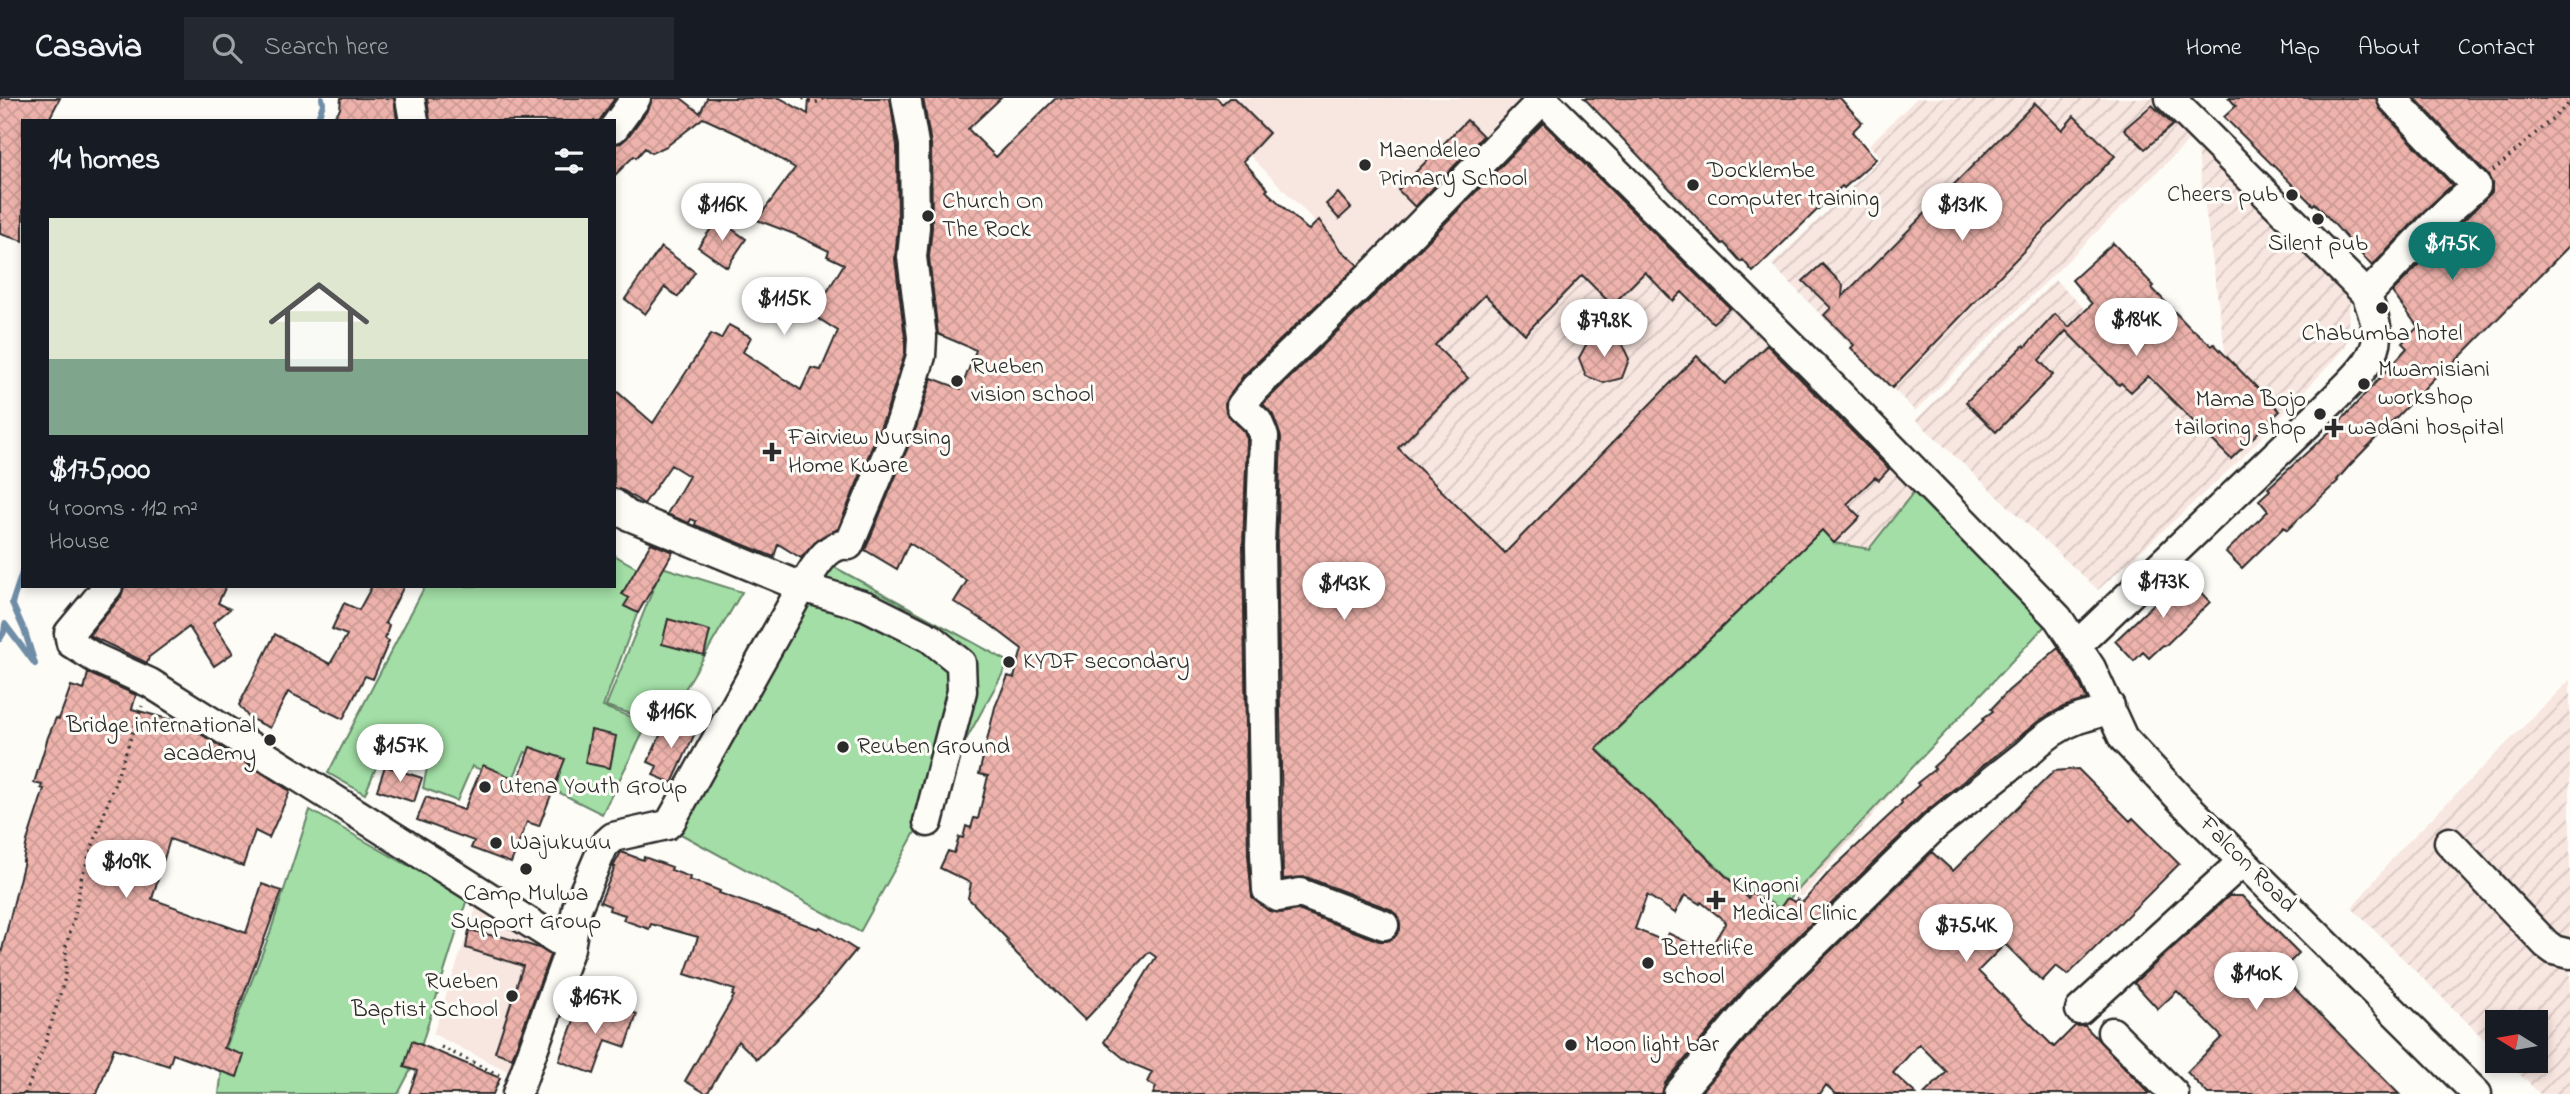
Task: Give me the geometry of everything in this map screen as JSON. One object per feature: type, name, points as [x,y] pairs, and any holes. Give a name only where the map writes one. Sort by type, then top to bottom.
[{"type":"street","points":[[411,98],[414,119]]},
{"type":"street","points":[[616,125],[636,98]]},
{"type":"street","points":[[519,1088],[570,948],[567,903],[610,839],[667,825],[671,821],[802,587],[828,551],[840,544],[849,545],[901,422],[921,356],[922,337],[912,257],[915,227],[914,144],[906,98]]},
{"type":"street","points":[[1384,925],[1300,892],[1278,897],[1267,890],[1260,545],[1264,436],[1258,422],[1241,406],[1255,388],[1376,270],[1543,98]]},
{"type":"street","name":"Falcon Road","points":[[1543,98],[1844,398],[2059,618],[2078,644],[2123,738],[2477,1094]]},
{"type":"street","points":[[2078,644],[2326,407],[2375,350],[2377,330],[2367,295],[2170,98]]},
{"type":"street","points":[[2367,295],[2436,222],[2476,186],[2392,98]]},
{"type":"street","points":[[616,506],[627,515],[802,587],[866,606],[930,638],[961,663],[962,691],[928,822]]},
{"type":"street","points":[[106,588],[69,633],[71,643],[95,658],[150,682],[570,948]]},
{"type":"street","points":[[1678,1094],[1757,1000],[1936,825],[2038,742],[2060,727],[2102,713],[2110,706]]},
{"type":"street","points":[[2449,842],[2546,944],[2554,950],[2570,954]]},
{"type":"street","points":[[2080,1010],[2243,861]]},
{"type":"street","points":[[2112,1032],[2174,1094]]},
{"type":"path","points":[[803,98],[813,103],[824,98]]},
{"type":"path","points":[[2476,186],[2570,103]]},
{"type":"path","points":[[25,1094],[45,1044],[65,978],[66,946],[81,879],[150,682]]},
{"type":"path","points":[[441,1047],[519,1088]]},
{"type":"shaded area","name":"Maendeleo Primary School","points":[[1211,98],[1531,98],[1364,271],[1202,107]]},
{"type":"shaded area","points":[[1917,98],[2160,98],[2351,290],[2346,347],[2240,460],[2098,590],[1916,420],[2055,280],[2240,459],[2195,135],[1915,411],[1772,265],[1881,158],[1869,145]]},
{"type":"shaded area","points":[[1536,103],[2043,616],[1803,896],[1754,890],[1746,895],[1597,749],[1509,657],[1309,468],[1244,398]]},
{"type":"shaded area","points":[[2570,680],[2570,1094],[2540,1094],[2518,1073],[2548,1073],[2548,1010],[2485,1010],[2485,1040],[2352,908],[2397,853]]},
{"type":"shaded area","points":[[478,902],[557,951],[514,1074],[433,1034]]},
{"type":"green space","points":[[1916,489],[2056,614],[1780,909],[1754,891],[1746,895],[1597,749],[1822,530],[1834,543],[1869,549]]},
{"type":"green space","points":[[616,556],[651,576],[603,707],[648,723],[602,814],[556,791],[561,765],[525,752],[511,783],[472,766],[457,801],[423,788],[431,747],[389,736],[365,794],[328,773],[424,588],[616,588]]},
{"type":"green space","name":"Reuben Ground","points":[[825,562],[1009,662],[860,932],[679,833]]},
{"type":"green space","points":[[662,567],[742,592],[668,718],[667,725],[606,706]]},
{"type":"green space","points":[[310,810],[467,899],[418,1056],[398,1094],[219,1094],[224,1053],[270,933]]},
{"type":"building","points":[[0,98],[60,98],[49,119],[21,119],[21,240],[0,234]]},
{"type":"building","points":[[341,98],[394,98],[397,119],[332,119],[340,109]]},
{"type":"building","points":[[427,98],[615,98],[600,119],[430,119]]},
{"type":"building","points":[[652,98],[681,98],[700,113],[707,98],[780,98],[808,114],[809,98],[890,98],[897,146],[898,226],[895,259],[905,353],[885,416],[838,529],[818,539],[801,558],[778,544],[774,557],[695,525],[696,521],[691,519],[689,523],[667,514],[689,476],[671,465],[644,504],[616,489],[616,391],[653,423],[711,334],[721,339],[729,325],[751,337],[743,352],[801,390],[811,368],[821,370],[838,331],[813,315],[844,264],[827,256],[829,251],[757,220],[795,168],[742,136],[703,118],[667,146],[651,153],[645,148],[616,174],[616,144],[627,138],[649,108]]},
{"type":"building","points":[[923,98],[1001,98],[968,129],[996,157],[1056,98],[1217,98],[1222,104],[1229,98],[1234,98],[1269,133],[1243,161],[1268,189],[1266,191],[1307,229],[1319,220],[1339,248],[1358,265],[1243,376],[1225,404],[1226,412],[1247,439],[1243,545],[1248,855],[1252,898],[1269,911],[1281,913],[1298,910],[1379,941],[1394,938],[1400,930],[1397,915],[1390,909],[1306,877],[1283,879],[1277,545],[1281,437],[1273,415],[1263,404],[1388,282],[1543,123],[1730,308],[1713,323],[1682,292],[1673,301],[1645,272],[1612,305],[1582,275],[1525,334],[1485,295],[1435,345],[1468,378],[1398,448],[1505,553],[1697,356],[1725,384],[1767,345],[1889,469],[1879,480],[1875,477],[1847,504],[1860,517],[1834,543],[1822,530],[1596,749],[1748,898],[1752,893],[1778,911],[1787,898],[1795,902],[1797,899],[1804,901],[1830,871],[1902,803],[1901,801],[1919,785],[1917,783],[1935,769],[1933,767],[1993,711],[1991,709],[2008,691],[2058,648],[2087,699],[2063,707],[2040,720],[1924,813],[1745,988],[1665,1083],[1662,1094],[1153,1094],[1156,1087],[1147,1082],[1152,1072],[1128,1062],[1104,1042],[1156,957],[1149,952],[1085,1020],[1017,954],[1006,941],[1008,940],[968,898],[971,883],[940,868],[948,851],[954,853],[959,837],[963,838],[966,826],[971,828],[974,818],[978,819],[988,776],[979,774],[995,707],[1008,676],[1014,678],[1022,649],[954,602],[967,581],[938,561],[909,543],[897,569],[865,550],[916,428],[932,378],[961,389],[976,350],[938,334],[929,257],[932,227],[931,144]],"holes":[[[1647,895],[1675,913],[1685,895],[1700,904],[1701,902],[1726,922],[1708,952],[1668,933],[1664,941],[1635,929]]]},
{"type":"building","points":[[1584,98],[1840,98],[1862,122],[1852,132],[1876,159],[1844,188],[1842,186],[1753,272],[1743,260],[1741,262],[1724,243],[1722,244]]},
{"type":"building","points":[[2229,98],[2376,98],[2380,109],[2452,185],[2372,266],[2315,203],[2313,205],[2224,117],[2236,106]]},
{"type":"building","points":[[2415,98],[2570,98],[2570,245],[2462,355],[2445,371],[2443,369],[2350,465],[2338,481],[2287,530],[2284,527],[2242,568],[2226,552],[2268,511],[2259,500],[2270,490],[2268,488],[2337,425],[2407,348],[2402,343],[2418,327],[2392,292],[2492,192],[2488,175]]},
{"type":"building","points":[[2035,103],[2062,130],[2074,116],[2115,156],[1892,388],[1851,348],[1854,345],[1824,315],[1831,308],[1803,281],[1822,264],[1843,285],[1842,297]]},
{"type":"building","points":[[2152,105],[2173,125],[2145,149],[2124,129]]},
{"type":"building","points":[[1467,120],[1483,136],[1415,207],[1398,190]]},
{"type":"building","points":[[1338,193],[1351,208],[1339,219],[1326,204]]},
{"type":"building","points":[[718,219],[746,239],[727,267],[698,247]]},
{"type":"building","points":[[2113,243],[2193,331],[2212,346],[2214,344],[2280,411],[2231,459],[2148,376],[2131,392],[2121,383],[2119,385],[2066,331],[2039,360],[2053,375],[1996,432],[1966,402],[2024,345],[2025,347],[2055,314],[2069,327],[2092,304],[2072,280]]},
{"type":"building","points":[[661,247],[695,272],[678,297],[665,287],[645,314],[625,299]]},
{"type":"building","points":[[1604,334],[1621,342],[1629,359],[1622,378],[1604,383],[1586,376],[1579,358],[1588,341]]},
{"type":"building","points":[[651,543],[673,552],[638,613],[624,606],[629,598],[622,594]]},
{"type":"building","points":[[2184,575],[2210,602],[2165,646],[2149,658],[2143,652],[2134,661],[2115,641]]},
{"type":"building","points":[[123,588],[225,588],[218,603],[230,609],[213,623],[233,653],[214,666],[189,627],[149,657],[147,663],[89,635],[121,597]]},
{"type":"building","points":[[371,588],[403,588],[385,623],[389,625],[385,639],[389,641],[373,679],[365,676],[343,719],[288,692],[270,728],[249,718],[239,705],[275,634],[330,664],[347,635],[332,629],[344,603],[359,610]]},
{"type":"building","points":[[668,619],[710,631],[704,655],[662,644]]},
{"type":"building","points":[[88,673],[136,695],[132,709],[185,724],[290,791],[269,838],[255,831],[243,866],[170,839],[152,899],[246,933],[262,884],[282,891],[224,1048],[244,1055],[237,1077],[173,1054],[169,1066],[114,1048],[97,1094],[0,1094],[0,958],[27,841],[44,789],[41,788],[42,785],[34,783],[48,737],[56,718],[59,719],[71,686],[84,690]]},
{"type":"building","points":[[668,718],[696,731],[672,783],[653,775],[657,766],[648,762]]},
{"type":"building","points":[[591,730],[616,736],[610,768],[585,763]]},
{"type":"building","points":[[530,747],[565,759],[539,826],[527,822],[511,863],[471,848],[474,841],[417,820],[426,797],[464,810],[483,765],[518,780]]},
{"type":"building","points":[[385,766],[422,778],[414,802],[377,790]]},
{"type":"building","points":[[2078,769],[2130,821],[2133,818],[2179,864],[2068,975],[2056,966],[2042,981],[2005,944],[1978,971],[2054,1047],[2075,1026],[2085,1026],[2150,1094],[1924,1094],[1947,1072],[1919,1044],[1893,1073],[1916,1094],[1836,1094],[1826,1085],[1820,1094],[1700,1094],[1769,1011],[1932,852],[1953,871],[2054,771]]},
{"type":"building","points":[[621,852],[672,867],[671,870],[690,877],[689,880],[720,891],[719,893],[818,929],[820,927],[856,950],[820,994],[757,1059],[738,1041],[707,1094],[685,1081],[735,990],[685,974],[698,937],[651,924],[649,929],[623,920],[625,915],[609,910],[610,906],[600,902]]},
{"type":"building","points":[[2229,896],[2242,896],[2299,953],[2279,973],[2399,1094],[2208,1094],[2187,1072],[2222,1037],[2177,991],[2158,1009],[2134,983]]},
{"type":"building","points":[[469,930],[494,934],[539,948],[550,955],[512,1058],[495,1052],[523,966],[466,948]]},
{"type":"building","points":[[580,1004],[615,1017],[619,1008],[637,1014],[626,1047],[606,1040],[594,1074],[559,1061]]},
{"type":"building","points":[[412,1041],[500,1078],[493,1094],[409,1094],[417,1071],[404,1067]]},
{"type":"waterway","points":[[318,119],[323,104],[322,98]]},
{"type":"waterway","points":[[0,639],[5,624],[35,664],[12,603],[21,576]]},
{"type":"place","name":"Maendeleo Primary School","points":[[1365,165]]},
{"type":"place","name":"Docklembe computer training","points":[[1693,185]]},
{"type":"place","name":"Cheers pub","points":[[2292,195]]},
{"type":"place","name":"Church On The Rock","points":[[928,216]]},
{"type":"place","name":"Silent pub","points":[[2318,219]]},
{"type":"place","name":"Chabumba hotel","points":[[2382,308]]},
{"type":"place","name":"Rueben vision school","points":[[957,381]]},
{"type":"place","name":"Mwamisiani workshop","points":[[2364,384]]},
{"type":"place","name":"Mama Bojo tailoring shop","points":[[2320,414]]},
{"type":"place","name":"wadani hospital","points":[[2334,428]]},
{"type":"place","name":"Fairview Nursing Home Kware","points":[[772,452]]},
{"type":"place","name":"KYDF secondary","points":[[1009,662]]},
{"type":"place","name":"Bridge international academy","points":[[270,740]]},
{"type":"place","name":"Reuben Ground","points":[[843,747]]},
{"type":"place","name":"Utena Youth Group","points":[[485,787]]},
{"type":"place","name":"Wajukuuu","points":[[496,843]]},
{"type":"place","name":"Camp Mulwa Support Group","points":[[526,869]]},
{"type":"place","name":"Kingoni Medical Clinic","points":[[1716,900]]},
{"type":"place","name":"Betterlife school","points":[[1648,963]]},
{"type":"place","name":"Rueben Baptist School","points":[[512,996]]},
{"type":"place","name":"Moon light bar","points":[[1571,1045]]}]
